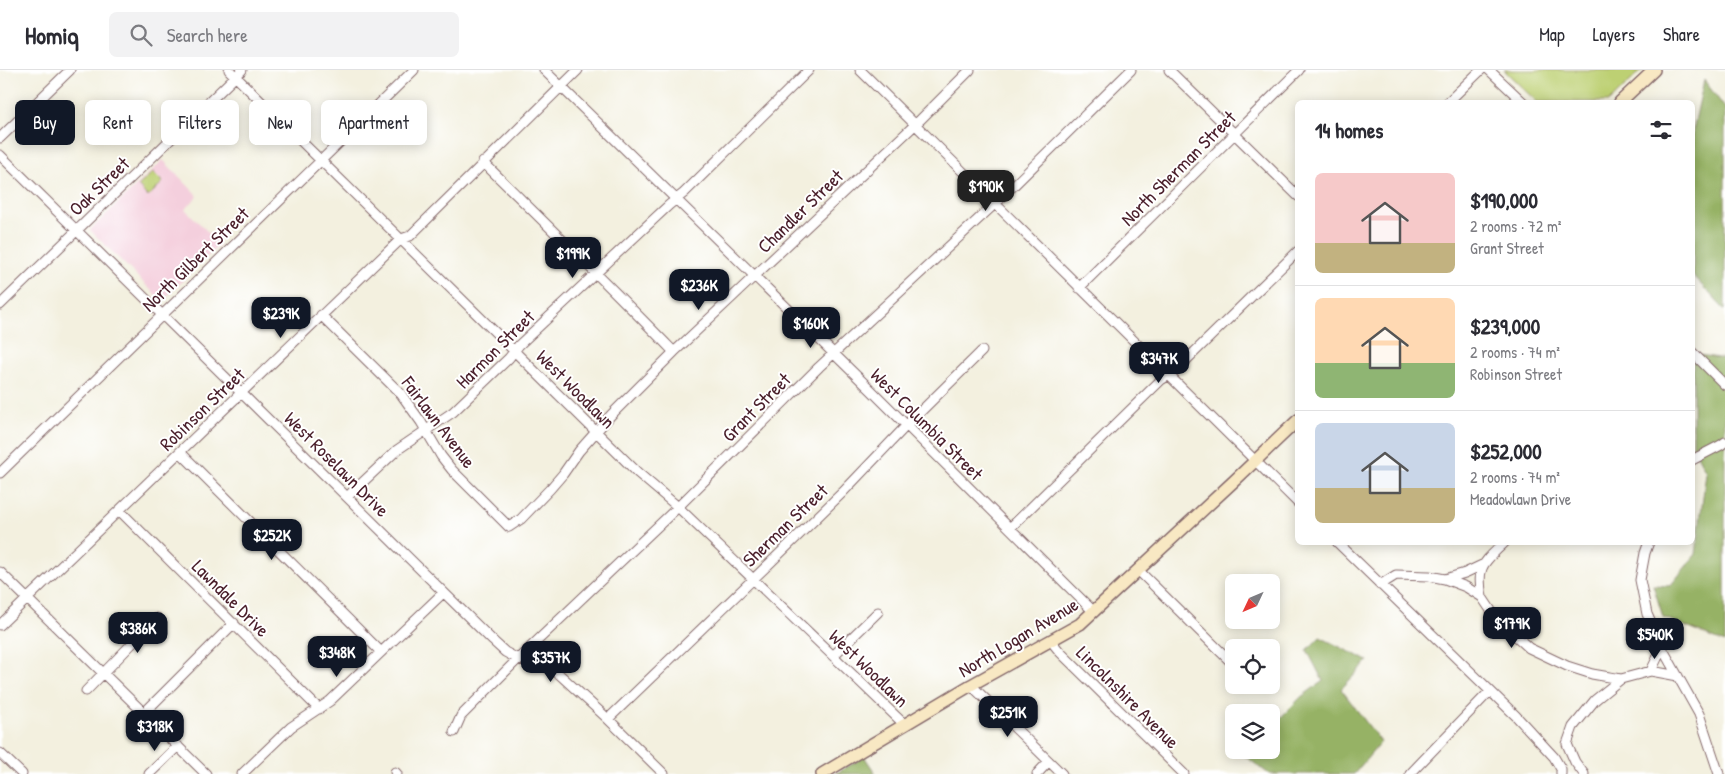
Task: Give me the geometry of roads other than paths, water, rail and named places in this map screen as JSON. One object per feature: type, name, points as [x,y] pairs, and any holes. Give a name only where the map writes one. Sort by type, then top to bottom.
[{"type":"street","points":[[0,138],[70,70]]},
{"type":"street","name":"North Gilbert Street","points":[[0,472],[414,70]]},
{"type":"street","name":"West Columbia Street","points":[[544,70],[1094,612]]},
{"type":"street","name":"Robinson Street","points":[[0,625],[401,239],[410,236],[578,70]]},
{"type":"street","name":"Harmon Street","points":[[347,497],[397,450],[454,412],[515,351],[676,200],[809,70]]},
{"type":"street","points":[[860,70],[1295,500]]},
{"type":"street","name":"Chandler Street","points":[[509,528],[550,489],[596,432],[674,352],[970,70]]},
{"type":"street","name":"Grant Street","points":[[454,732],[461,716],[518,659],[678,507],[833,355],[994,204],[1131,70]]},
{"type":"street","points":[[1169,70],[1295,193]]},
{"type":"street","name":"North Sherman Street","points":[[1079,288],[1299,70]]},
{"type":"street","points":[[1450,100],[1480,70]]},
{"type":"street","points":[[1489,70],[1521,100]]},
{"type":"street","points":[[1622,100],[1654,70]]},
{"type":"street","name":"West Woodlawn","points":[[235,72],[320,160],[638,473],[678,507],[905,725]]},
{"type":"street","name":"Oak Street","points":[[0,305],[235,72]]},
{"type":"street","name":"West Roselawn Drive","points":[[0,155],[505,652],[518,659],[539,663],[559,674],[664,774]]},
{"type":"street","points":[[483,162],[576,255],[597,273],[674,352]]},
{"type":"street","points":[[1010,528],[1154,387],[1174,372],[1295,254]]},
{"type":"street","name":"Fairlawn Avenue","points":[[321,315],[401,394],[452,470],[509,528]]},
{"type":"street","name":"Sherman Street","points":[[608,719],[843,492],[982,351]]},
{"type":"street","points":[[1695,355],[1725,385]]},
{"type":"street","name":"North Logan Avenue","points":[[822,774],[971,685],[1080,624],[1295,423]]},
{"type":"street","points":[[1695,458],[1725,442]]},
{"type":"street","points":[[180,452],[381,652]]},
{"type":"street","name":"Lawndale Drive","points":[[120,511],[319,709]]},
{"type":"street","points":[[1340,545],[1489,692],[1516,716],[1554,757],[1561,769],[1561,774]]},
{"type":"street","points":[[1445,579],[1482,565],[1501,545]]},
{"type":"street","points":[[1649,545],[1645,553],[1640,580],[1647,614],[1662,648],[1699,714],[1719,774]]},
{"type":"street","points":[[1482,565],[1479,581],[1482,596],[1496,618],[1529,648],[1568,666],[1592,674],[1621,679],[1651,671],[1678,676]]},
{"type":"street","points":[[1138,570],[1225,656]]},
{"type":"street","points":[[0,572],[206,774]]},
{"type":"street","points":[[1380,585],[1396,575],[1429,576],[1466,586],[1482,596]]},
{"type":"street","points":[[242,774],[292,727],[330,701],[443,593]]},
{"type":"street","points":[[833,656],[878,612]]},
{"type":"street","points":[[86,691],[156,618]]},
{"type":"street","points":[[144,713],[234,623]]},
{"type":"street","name":"Lincolnshire Avenue","points":[[1051,641],[1184,774]]},
{"type":"street","points":[[1651,671],[1662,648]]},
{"type":"street","points":[[1584,774],[1575,762],[1567,744],[1573,727],[1596,700],[1621,679]]},
{"type":"street","points":[[971,685],[1062,774]]},
{"type":"street","points":[[1410,774],[1489,692]]},
{"type":"street","points":[[149,774],[178,746]]},
{"type":"street","points":[[0,753],[22,774]]},
{"type":"street","points":[[1037,774],[1049,762]]}]
